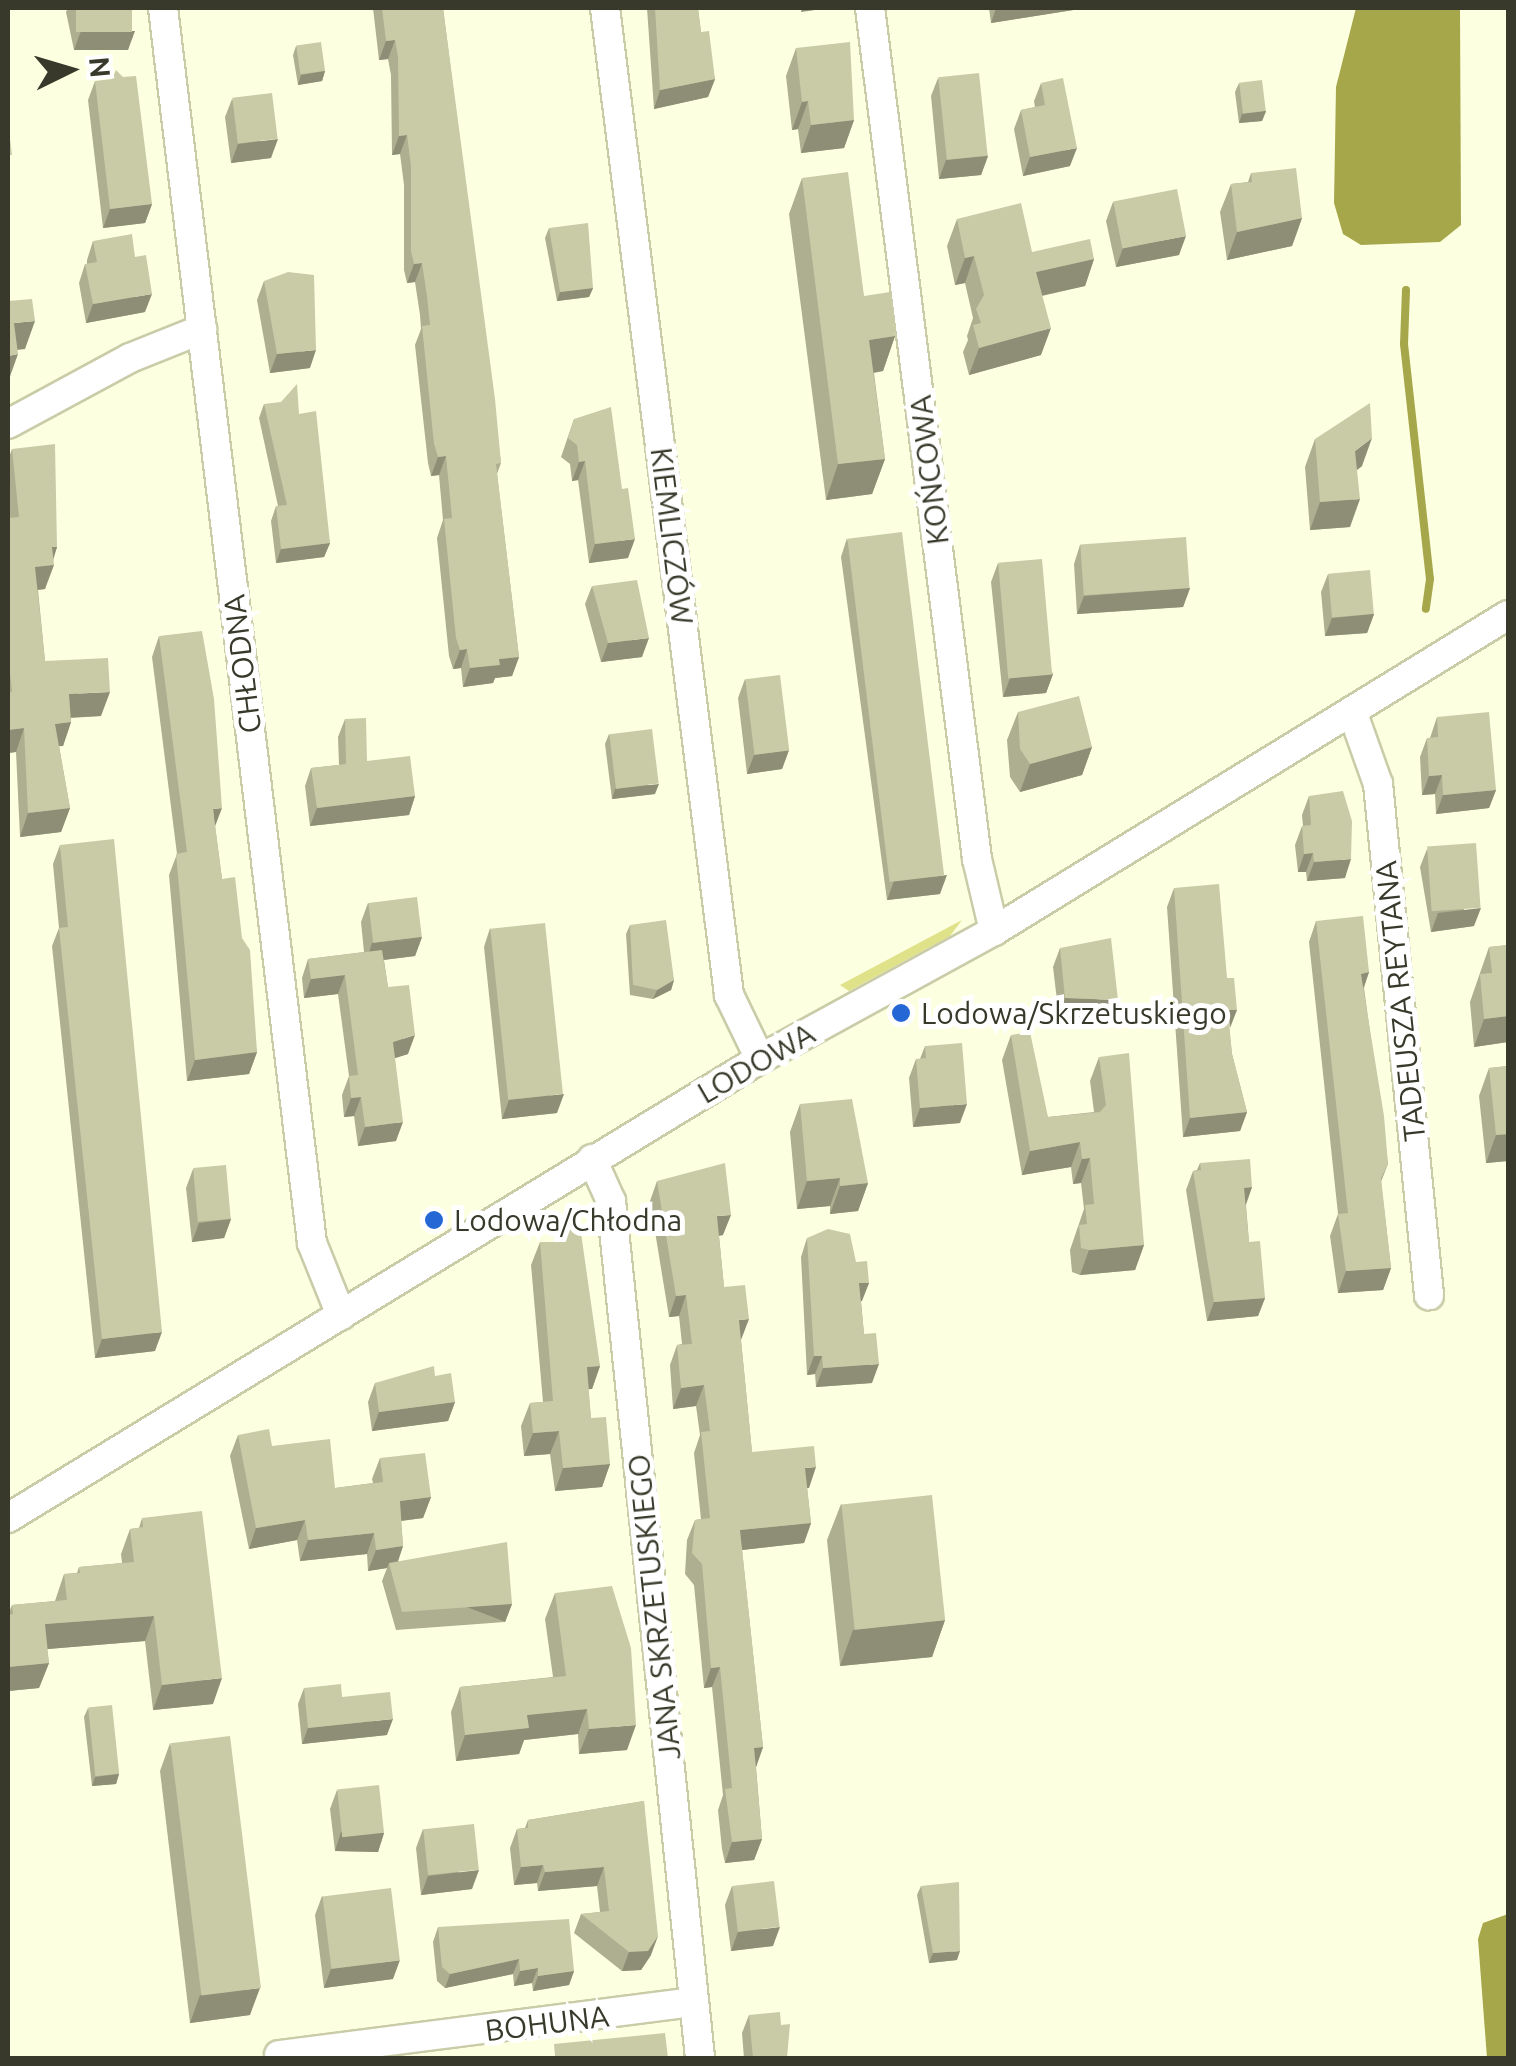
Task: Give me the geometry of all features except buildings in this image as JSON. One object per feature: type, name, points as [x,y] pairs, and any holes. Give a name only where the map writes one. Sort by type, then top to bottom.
[{"type":"street","name":"CHŁODNA","points":[[164,8],[312,1243],[340,1315]]},
{"type":"street","name":"KIEMLICZÓW","points":[[605,8],[730,996],[760,1059]]},
{"type":"street","name":"KOŃCOWA","points":[[870,8],[977,859],[994,931]]},
{"type":"street","points":[[8,424],[130,358],[202,329]]},
{"type":"street","name":"LODOWA","points":[[8,1518],[592,1159],[760,1059],[994,931],[1508,614]]},
{"type":"street","name":"TADEUSZA REYTANA","points":[[1352,711],[1378,784],[1429,1295]]},
{"type":"street","name":"JANA SKRZETUSKIEGO","points":[[592,1159],[612,1200],[700,2058]]},
{"type":"street","name":"BOHUNA","points":[[279,2055],[694,2002]]},
{"type":"green space","points":[[962,920],[950,936],[849,991],[840,985]]},
{"type":"shaded area","points":[[1356,8],[1460,8],[1461,225],[1440,242],[1361,245],[1343,234],[1334,203],[1336,87]]},
{"type":"shaded area","points":[[1508,1914],[1508,2058],[1487,2058],[1478,1939],[1483,1923]]},
{"type":"waterway","points":[[1406,290],[1404,344],[1430,579],[1426,609]]},
{"type":"place","name":"Lodowa/Skrzetuskiego","points":[[901,1013]]},
{"type":"place","name":"Lodowa/Chłodna","points":[[434,1220]]}]
